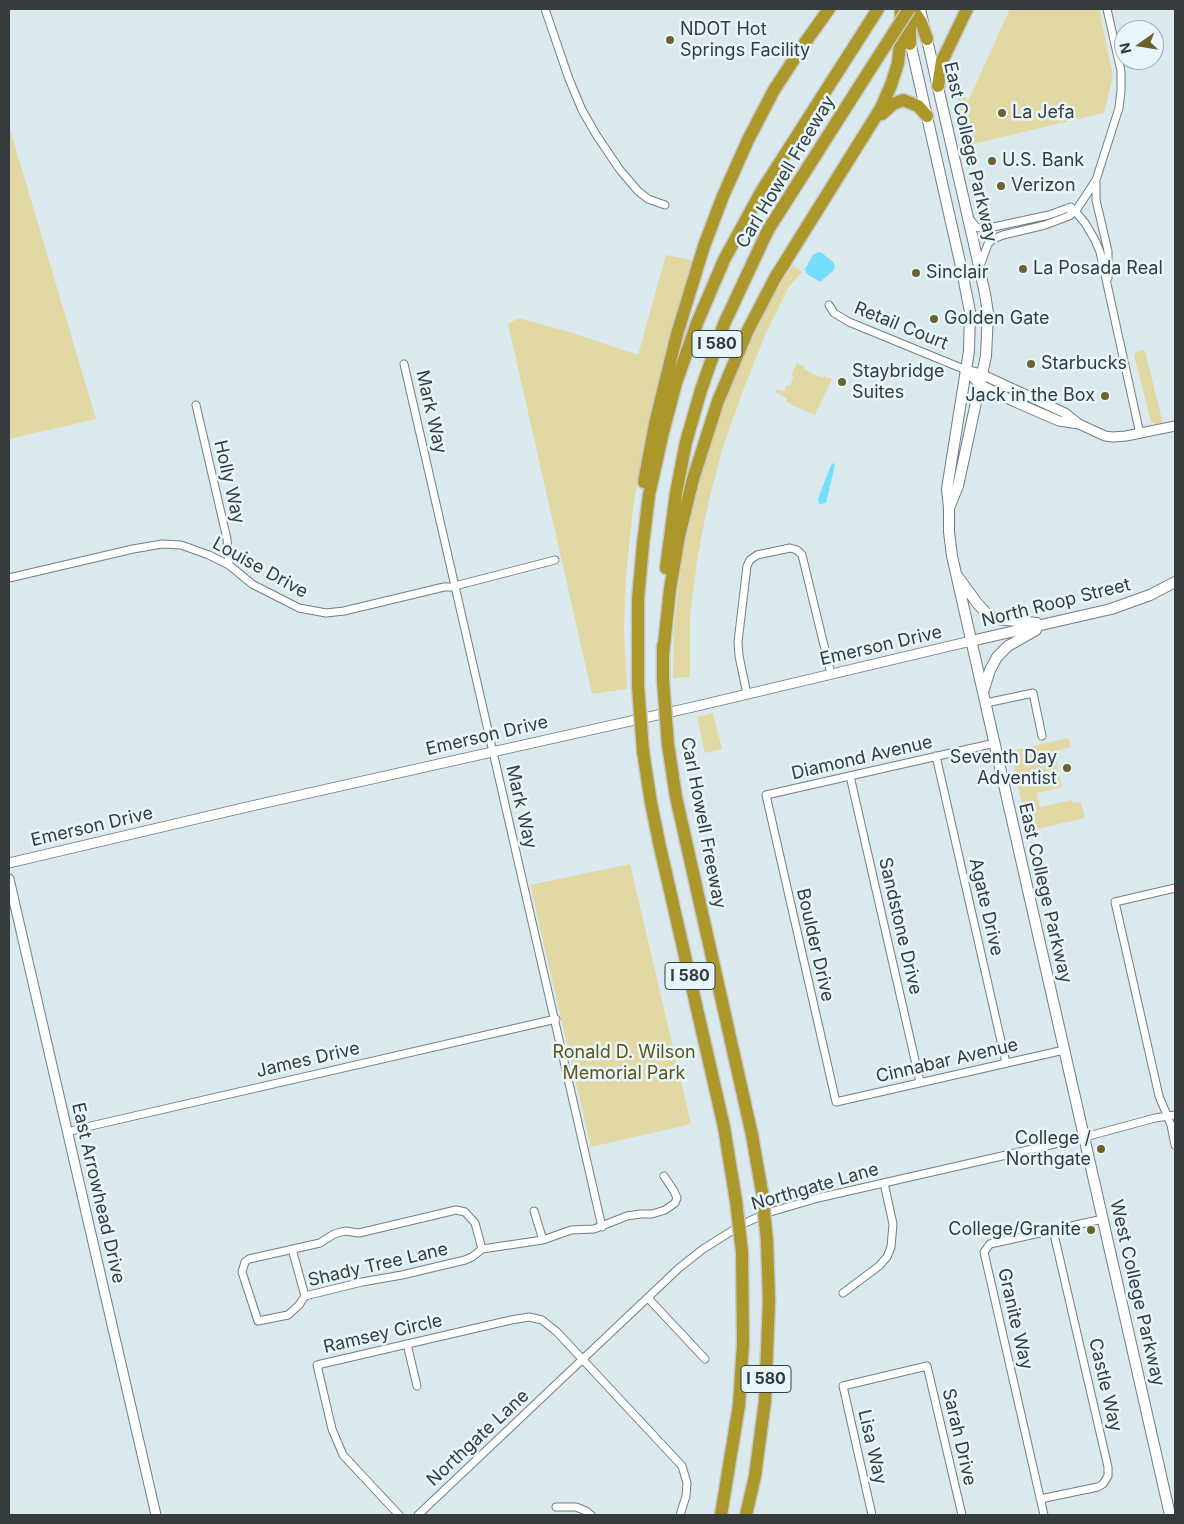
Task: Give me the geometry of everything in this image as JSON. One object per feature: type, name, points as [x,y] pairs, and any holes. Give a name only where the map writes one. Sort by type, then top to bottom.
[{"type":"highway","points":[[638,599],[641,503],[646,469],[654,424],[692,282],[723,196],[748,140],[787,70],[828,9]]},
{"type":"highway","name":"Carl Howell Freeway","points":[[721,1515],[739,1405],[743,1343],[742,1252],[724,1127],[658,838],[643,751],[638,686],[638,599],[642,544],[649,495],[676,382],[697,323],[724,260],[761,192],[878,9]]},
{"type":"highway","points":[[663,654],[670,589],[686,506],[701,452],[722,392],[748,330],[774,278],[881,108],[898,63],[902,9]]},
{"type":"highway","points":[[910,9],[910,44]]},
{"type":"highway","points":[[910,9],[921,22],[927,39]]},
{"type":"highway","name":"Carl Howell Freeway","points":[[746,1515],[755,1476],[765,1401],[769,1302],[766,1241],[762,1192],[752,1134],[676,797],[668,745],[663,654],[664,589],[668,545],[686,442],[701,390],[724,324],[768,230],[910,9]]},
{"type":"highway","points":[[938,86],[939,72],[944,55],[967,9]]},
{"type":"highway","points":[[870,127],[890,105],[899,101],[914,104],[926,116]]},
{"type":"main road","name":"East College Parkway","points":[[902,9],[968,305],[970,331],[966,370],[947,489],[950,508],[950,543],[1084,1137]]},
{"type":"main road","name":"East College Parkway","points":[[920,9],[985,294],[988,323],[986,353],[958,486],[950,508]]},
{"type":"main road","points":[[956,573],[988,615],[997,619],[1045,624]]},
{"type":"main road","name":"North Roop Street","points":[[971,641],[1111,609],[1134,602],[1175,582]]},
{"type":"main road","points":[[983,692],[990,670],[997,657],[1008,646],[1045,624]]},
{"type":"main road","name":"West College Parkway","points":[[1084,1137],[1170,1515]]},
{"type":"street","points":[[545,9],[573,88],[597,136],[612,159],[638,191],[648,199],[665,205]]},
{"type":"street","points":[[979,267],[988,244],[993,239],[1061,220],[1080,203],[1096,180],[1119,108],[1121,91],[1121,71],[1107,9]]},
{"type":"street","points":[[1096,180],[1096,200],[1108,251],[1109,270],[1107,286]]},
{"type":"street","points":[[968,218],[976,227],[984,229],[1071,210]]},
{"type":"street","points":[[1071,210],[1085,223],[1100,252],[1140,434]]},
{"type":"street","name":"Retail Court","points":[[829,305],[834,313],[848,322],[966,370]]},
{"type":"street","name":"Mark Way","points":[[404,364],[556,1019],[602,1227]]},
{"type":"street","points":[[966,370],[980,379],[1065,413],[1079,424],[1105,436],[1140,434],[1175,426]]},
{"type":"street","name":"Holly Way","points":[[196,405],[227,539],[230,565]]},
{"type":"street","name":"Louise Drive","points":[[9,578],[133,549],[162,544],[181,545],[230,565],[252,584],[299,608],[326,613],[344,611],[444,587],[456,586],[555,560]]},
{"type":"street","points":[[747,694],[738,642],[747,566],[750,560],[758,555],[790,548],[797,550],[802,555],[831,674]]},
{"type":"street","name":"Emerson Drive","points":[[9,863],[253,805],[747,694],[971,641]]},
{"type":"street","points":[[986,703],[1032,693],[1042,736]]},
{"type":"street","name":"Diamond Avenue","points":[[766,796],[995,743]]},
{"type":"street","name":"Agate Drive","points":[[936,756],[1006,1064]]},
{"type":"street","name":"Sandstone Drive","points":[[850,776],[920,1082]]},
{"type":"street","name":"Boulder Drive","points":[[766,796],[836,1102]]},
{"type":"street","name":"East Arrowhead Drive","points":[[9,879],[156,1515]]},
{"type":"street","points":[[1175,888],[1115,902],[1159,1096],[1171,1125],[1175,1145]]},
{"type":"street","name":"James Drive","points":[[67,1132],[556,1019]]},
{"type":"street","name":"Cinnabar Avenue","points":[[836,1102],[1064,1050]]},
{"type":"street","name":"Northgate Lane","points":[[418,1515],[679,1268],[703,1249],[743,1224],[767,1213],[800,1203],[1084,1137],[1155,1118],[1175,1115]]},
{"type":"street","name":"Shady Tree Lane","points":[[482,1249],[474,1222],[465,1212],[456,1210],[359,1233],[345,1232],[334,1234],[320,1242],[249,1259],[245,1262],[242,1272],[258,1321],[288,1314],[299,1305],[305,1296],[465,1260],[482,1249],[543,1240],[571,1230],[602,1227],[627,1216],[652,1214],[668,1209],[675,1204],[676,1198],[674,1191],[664,1176]]},
{"type":"street","points":[[842,1293],[879,1266],[887,1257],[891,1247],[893,1224],[884,1183]]},
{"type":"street","points":[[534,1211],[543,1240]]},
{"type":"street","name":"Granite Way","points":[[1044,1515],[984,1252],[990,1244],[1103,1219]]},
{"type":"street","name":"Castle Way","points":[[1040,1499],[1098,1487],[1103,1484],[1108,1476],[1108,1467],[1053,1230]]},
{"type":"street","points":[[292,1249],[305,1296]]},
{"type":"street","points":[[648,1298],[705,1359]]},
{"type":"street","name":"Ramsey Circle","points":[[399,1515],[343,1455],[332,1429],[317,1365],[529,1317],[542,1320],[550,1325],[682,1466],[687,1483],[686,1496],[680,1515]]},
{"type":"street","points":[[407,1344],[417,1386]]},
{"type":"street","name":"Sarah Drive","points":[[843,1386],[927,1366],[962,1515]]},
{"type":"street","name":"Lisa Way","points":[[843,1386],[872,1515]]},
{"type":"street","points":[[556,1507],[576,1507],[591,1515]]},
{"type":"green space","points":[[1010,9],[1099,9],[1113,76],[1104,113],[969,145],[954,82],[968,101]]},
{"type":"green space","points":[[9,126],[96,419],[9,439]]},
{"type":"green space","points":[[666,255],[692,260],[662,365],[643,445],[633,508],[626,575],[624,629],[627,689],[592,694],[508,324],[519,318],[573,333],[638,355]]},
{"type":"green space","points":[[793,265],[802,272],[788,288],[765,335],[722,450],[698,554],[690,615],[690,677],[673,678],[674,626],[682,561],[706,457],[747,350],[779,285]]},
{"type":"green space","points":[[1145,351],[1162,420],[1162,422],[1156,424],[1151,422],[1134,355],[1136,352]]},
{"type":"green space","points":[[797,363],[805,367],[804,369],[822,378],[824,376],[832,379],[815,415],[786,402],[787,398],[775,392],[777,389],[784,392],[787,385],[790,385],[794,377],[791,376]]},
{"type":"green space","points":[[713,713],[722,749],[705,753],[697,717]]},
{"type":"green space","points":[[1069,738],[1071,747],[1054,751],[1062,787],[1037,793],[1040,807],[1072,800],[1073,803],[1081,802],[1085,818],[1028,831],[1010,751]]},
{"type":"green space","name":"Ronald D. Wilson Memorial Park","points":[[630,864],[691,1124],[591,1147],[530,885]]},
{"type":"water","points":[[818,252],[833,262],[835,266],[834,270],[820,282],[807,274],[805,269],[813,255]]},
{"type":"water","points":[[833,463],[835,465],[826,503],[819,504],[818,499]]},
{"type":"place","name":"NDOT Hot Springs Facility","points":[[670,40]]},
{"type":"place","name":"La Jefa","points":[[1002,113]]},
{"type":"place","name":"U.S. Bank","points":[[992,161]]},
{"type":"place","name":"Verizon","points":[[1001,186]]},
{"type":"place","name":"La Posada Real","points":[[1023,269]]},
{"type":"place","name":"Sinclair","points":[[916,273]]},
{"type":"place","name":"Golden Gate","points":[[934,319]]},
{"type":"place","name":"Starbucks","points":[[1031,364]]},
{"type":"place","name":"Staybridge Suites","points":[[842,382]]},
{"type":"place","name":"Jack in the Box","points":[[1105,396]]},
{"type":"place","name":"Seventh Day Adventist","points":[[1067,768]]},
{"type":"place","name":"College / Northgate","points":[[1101,1149]]},
{"type":"place","name":"College/Granite","points":[[1091,1230]]}]
